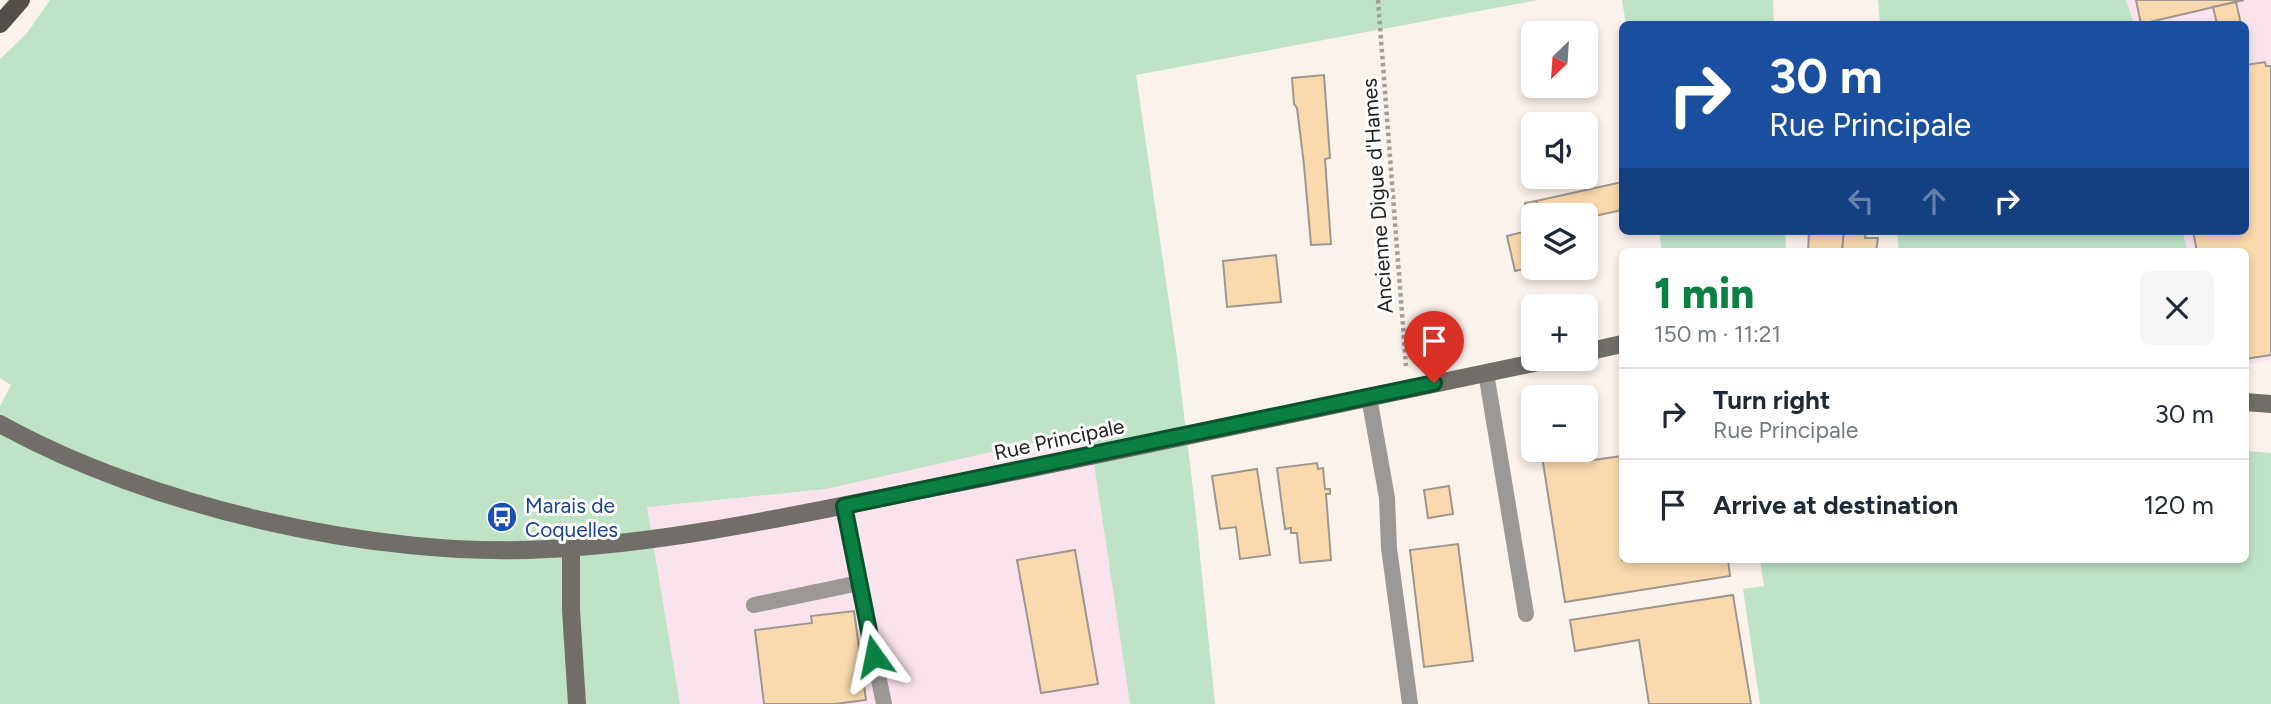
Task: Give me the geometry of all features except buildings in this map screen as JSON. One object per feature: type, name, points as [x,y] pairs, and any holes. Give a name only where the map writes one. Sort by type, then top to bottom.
[{"type":"main road","points":[[0,24],[21,0]]},
{"type":"street","points":[[1598,350],[1619,346]]},
{"type":"street","name":"Rue Principale","points":[[2,425],[80,462],[133,482],[215,508],[279,524],[394,543],[445,548],[571,548],[723,528],[844,506],[1521,366]]},
{"type":"street","points":[[2249,402],[2271,404]]},
{"type":"street","points":[[571,548],[570,610],[577,704]]},
{"type":"lane","points":[[1486,373],[1526,614]]},
{"type":"lane","points":[[1369,397],[1387,498],[1389,548],[1410,704]]},
{"type":"lane","points":[[844,506],[884,704]]},
{"type":"lane","points":[[754,605],[859,583]]},
{"type":"path","name":"Ancienne Digue d'Hames","points":[[1378,0],[1408,388]]},
{"type":"shaded area","points":[[2126,0],[2271,0],[2271,360],[2249,364],[2249,248],[2186,248],[2184,235],[2249,235],[2249,21],[2133,21]]},
{"type":"shaded area","points":[[1090,430],[1130,704],[680,704],[647,507],[826,489]]},
{"type":"green space","points":[[50,0],[1538,0],[1136,75],[1177,357],[1215,704],[1130,704],[1089,430],[826,489],[647,507],[680,704],[0,704],[0,406],[11,385],[0,378],[0,59],[27,33]]},
{"type":"green space","points":[[1622,0],[1773,0],[1774,21],[1626,21]]},
{"type":"green space","points":[[1878,0],[2126,0],[2133,21],[1880,21]]},
{"type":"green space","points":[[1660,235],[1785,235],[1786,248],[1661,248]]},
{"type":"green space","points":[[1897,235],[2184,235],[2186,248],[1899,248]]},
{"type":"green space","points":[[2249,451],[2271,453],[2271,704],[1760,704],[1743,589],[1764,586],[1760,563],[2249,563]]},
{"type":"place","name":"Marais de Coquelles","points":[[502,517]]},
{"type":"route","points":[[874,656],[844,506],[1434,383]]}]
